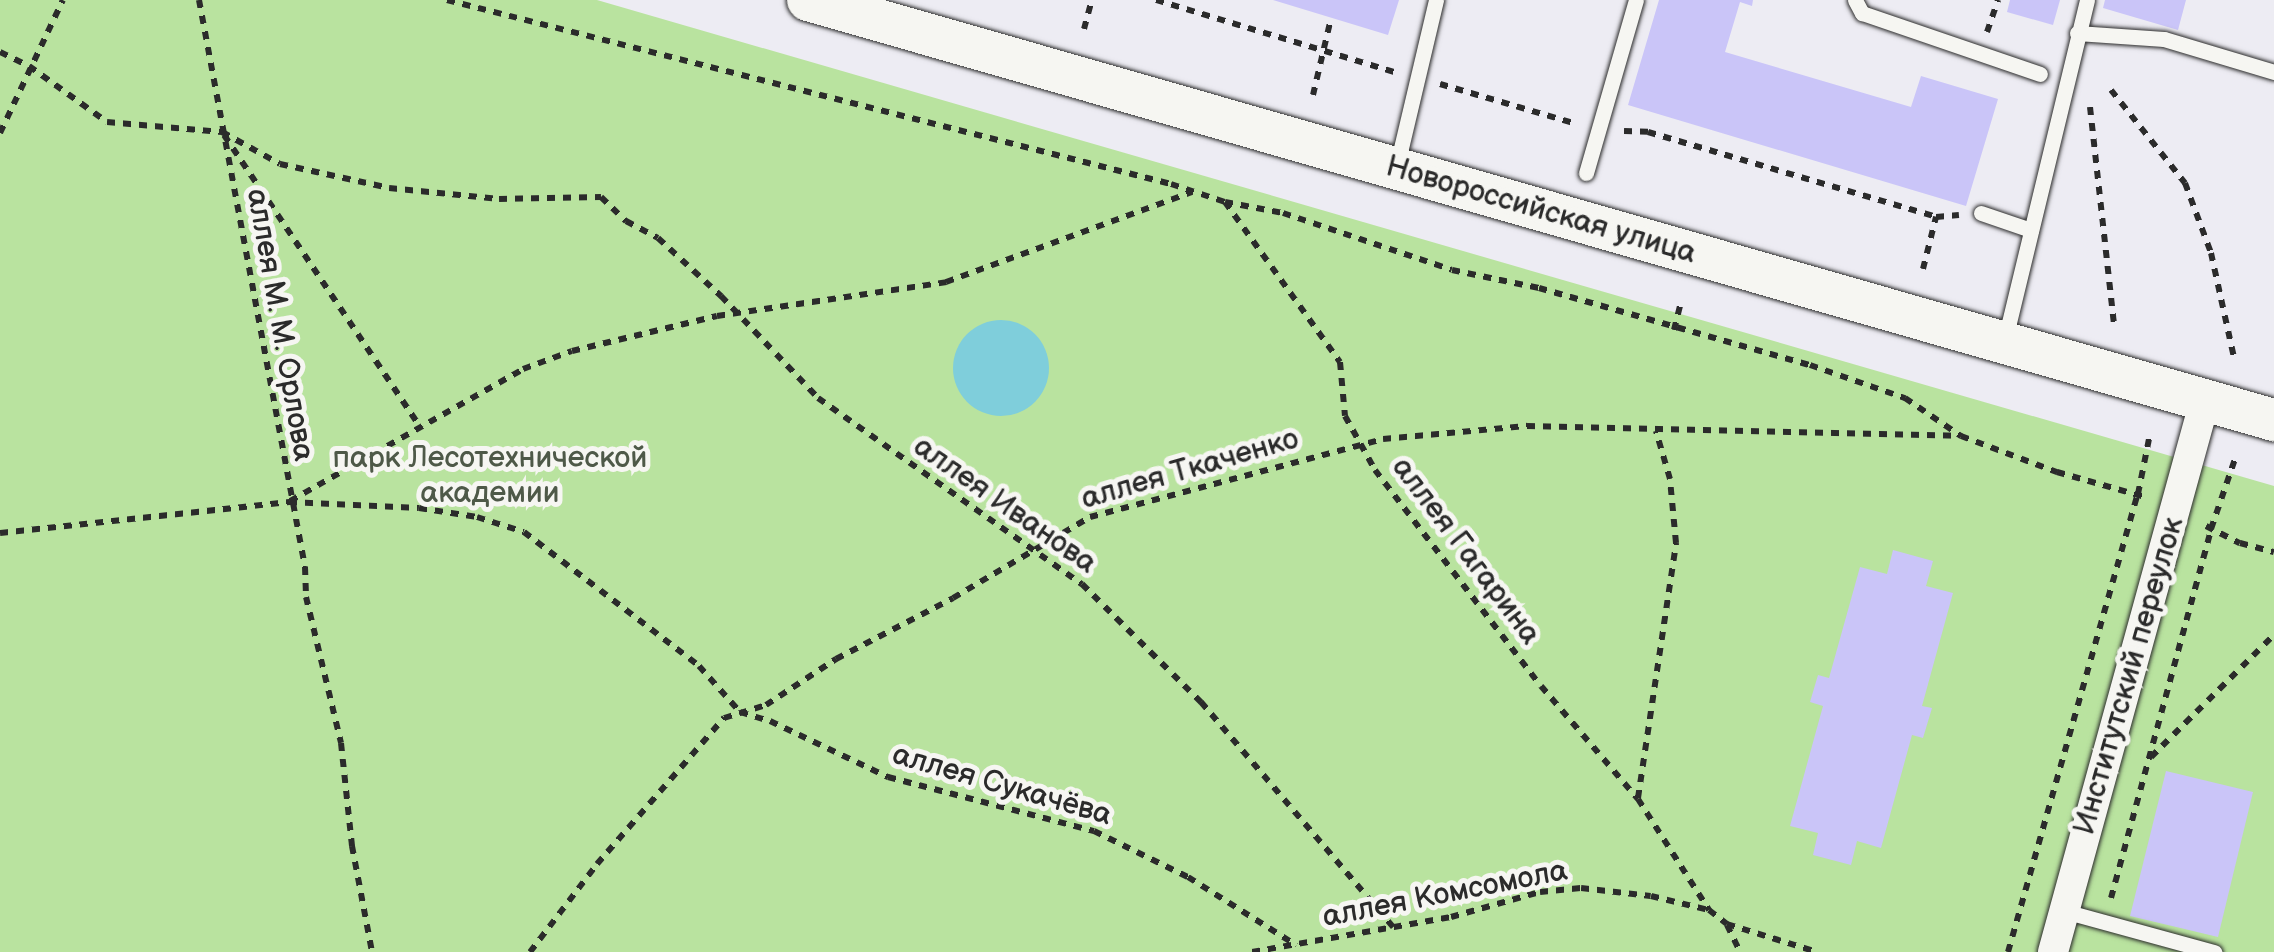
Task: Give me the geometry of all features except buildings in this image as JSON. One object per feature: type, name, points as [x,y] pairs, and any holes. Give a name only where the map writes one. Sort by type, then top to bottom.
[{"type":"main road","name":"Новороссийская улица","points":[[836,4],[2274,420]]},
{"type":"street","name":"Институтский переулок","points":[[2053,952],[2205,400]]},
{"type":"lane","points":[[1396,169],[1436,0]]},
{"type":"lane","points":[[1586,172],[1636,0]]},
{"type":"lane","points":[[1855,0],[1862,14],[2040,74]]},
{"type":"lane","points":[[2004,343],[2086,0]]},
{"type":"lane","points":[[2078,33],[2164,39],[2274,72]]},
{"type":"lane","points":[[1980,214],[2032,230]]},
{"type":"lane","points":[[2064,911],[2214,952]]},
{"type":"path","points":[[0,133],[62,0]]},
{"type":"path","name":"аллея М. М. Орлова","points":[[199,0],[289,502],[341,744],[352,846],[372,952]]},
{"type":"path","points":[[447,0],[1224,202],[1299,218],[1452,270],[1539,288],[1674,330],[1810,365],[1905,398],[1962,436],[2057,472],[2138,494],[2240,544],[2274,552]]},
{"type":"path","points":[[1084,29],[1092,0]]},
{"type":"path","points":[[1156,0],[1323,54],[1598,130],[1648,132],[1936,217],[1980,214]]},
{"type":"path","points":[[1314,95],[1331,18]]},
{"type":"path","points":[[0,52],[29,66],[106,122],[222,132],[421,428]]},
{"type":"path","points":[[2069,67],[2093,113],[2114,324]]},
{"type":"path","points":[[2110,90],[2185,183],[2211,253],[2234,358]]},
{"type":"path","name":"аллея Иванова","points":[[222,132],[280,164],[389,188],[499,199],[601,196],[626,220],[658,238],[818,398],[1082,584],[1201,702],[1393,927]]},
{"type":"path","points":[[289,502],[524,369],[572,350],[650,328],[946,282],[1193,192]]},
{"type":"path","name":"аллея Гагарина","points":[[1224,202],[1340,362],[1344,416],[1361,444],[1435,552],[1638,799],[1708,910]]},
{"type":"path","points":[[1924,269],[1936,217]]},
{"type":"path","points":[[1674,330],[1681,301]]},
{"type":"path","name":"аллея Ткаченко","points":[[530,952],[700,742],[724,718],[766,704],[836,659],[1090,517],[1361,444],[1527,426],[1656,432],[1962,436]]},
{"type":"path","points":[[1638,799],[1676,543],[1670,479],[1656,432]]},
{"type":"path","points":[[2008,952],[2138,494],[2150,434]]},
{"type":"path","points":[[2104,922],[2211,528],[2235,459]]},
{"type":"path","points":[[0,533],[289,502],[419,508],[477,517],[524,532],[690,657],[740,712]]},
{"type":"path","points":[[2150,758],[2274,635]]},
{"type":"path","name":"аллея Сукачёва","points":[[740,712],[888,777],[1094,831],[1188,877],[1296,945]]},
{"type":"path","name":"аллея Комсомола","points":[[1252,952],[1393,927],[1540,892],[1580,888],[1651,896],[1708,910],[1727,924],[1818,952]]},
{"type":"path","points":[[1727,924],[1740,952]]},
{"type":"green space","name":"парк Лесотехнической академии","points":[[0,0],[597,0],[2274,486],[2274,952],[0,952]]},
{"type":"water","points":[[1001,320],[1019,324],[1035,334],[1045,350],[1049,368],[1045,386],[1035,402],[1019,412],[1001,416],[983,412],[967,402],[957,386],[953,368],[957,350],[967,334],[983,324]]}]
